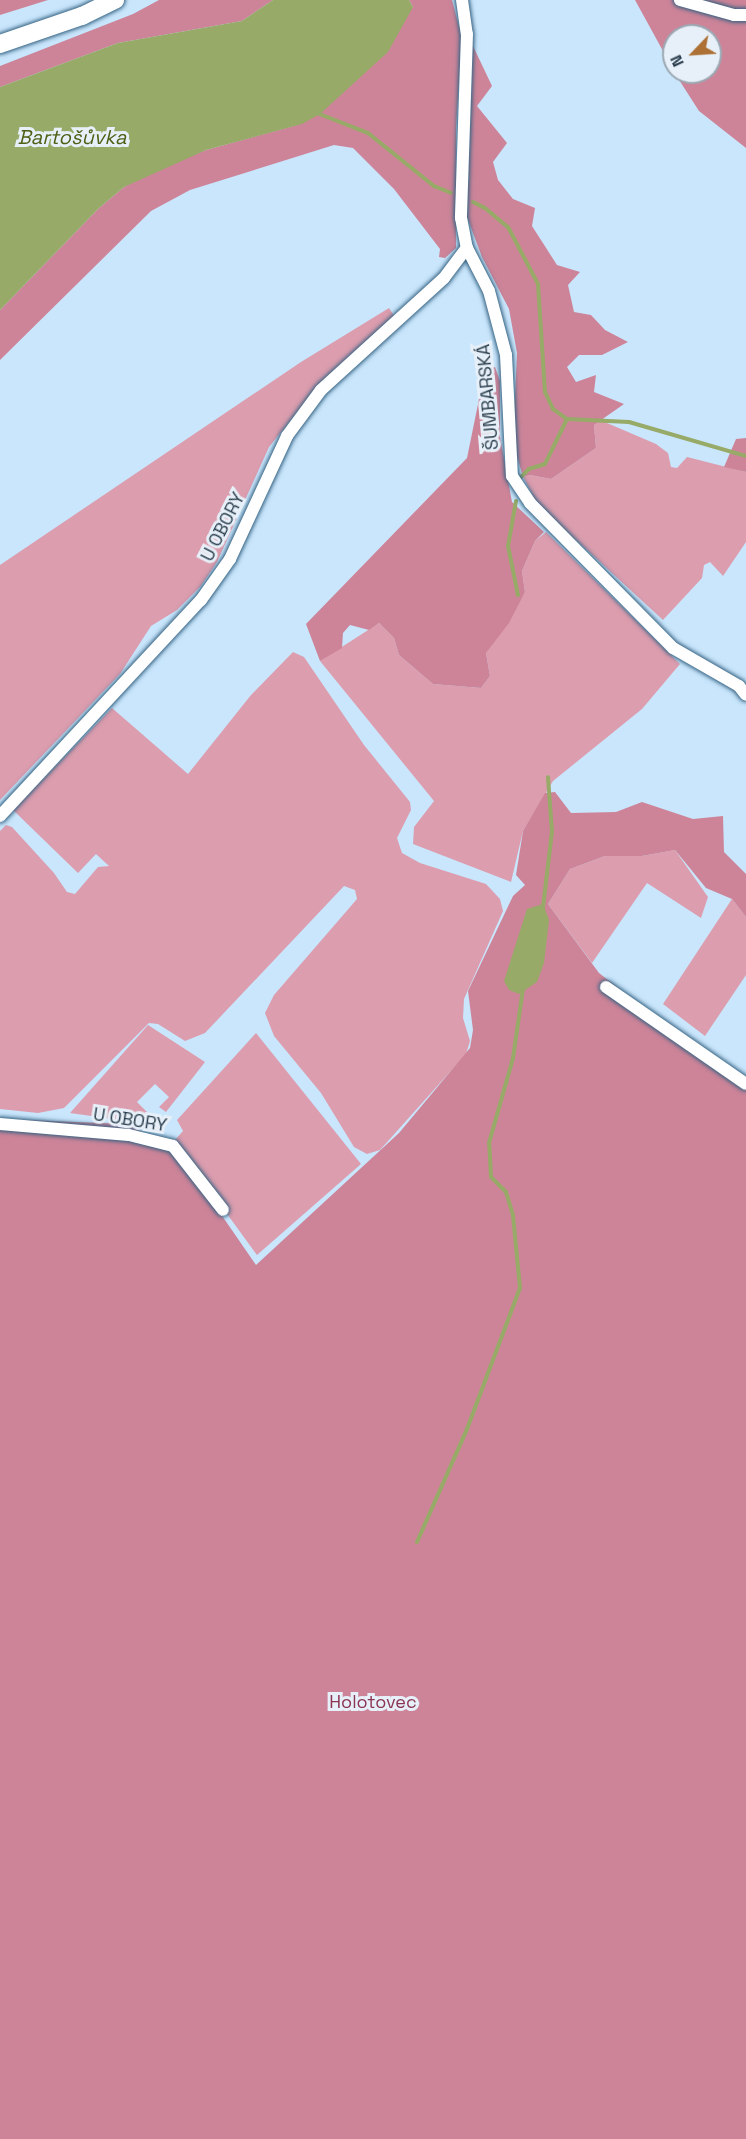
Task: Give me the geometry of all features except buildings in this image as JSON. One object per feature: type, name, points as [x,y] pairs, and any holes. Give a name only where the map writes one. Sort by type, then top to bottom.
[{"type":"street","points":[[0,44],[82,16],[115,0]]},
{"type":"street","name":"ŠUMBARSKÁ","points":[[462,0],[467,34],[461,218],[467,248],[489,291],[506,355],[512,476],[520,491],[617,596],[673,648],[739,686],[746,694]]},
{"type":"street","points":[[680,0],[734,15],[746,15]]},
{"type":"street","name":"U OBORY","points":[[0,816],[201,600],[230,559],[287,436],[321,390],[444,278],[467,248]]},
{"type":"street","points":[[606,987],[746,1084]]},
{"type":"street","name":"U OBORY","points":[[0,1124],[129,1135],[173,1146],[223,1210]]},
{"type":"shaded area","points":[[389,308],[395,317],[317,388],[269,447],[217,562],[201,586],[177,610],[151,626],[120,674],[0,800],[0,565],[301,362]]},
{"type":"shaded area","points":[[600,420],[656,444],[668,453],[671,467],[677,468],[687,457],[746,472],[746,542],[723,576],[710,562],[704,565],[702,578],[663,620],[538,505],[523,477],[530,475],[551,479],[596,448],[594,425]]},
{"type":"shaded area","points":[[546,532],[680,664],[642,709],[553,781],[523,831],[511,882],[413,844],[414,827],[434,801],[320,661],[379,623],[394,638],[399,655],[433,684],[481,688],[490,676],[486,653],[525,592],[522,571],[535,541]]},
{"type":"shaded area","points":[[293,652],[304,657],[364,745],[410,802],[411,810],[397,838],[402,853],[420,863],[486,884],[500,899],[503,911],[464,999],[463,1018],[470,1041],[466,1054],[380,1150],[367,1154],[354,1147],[321,1093],[274,1036],[265,1013],[274,995],[357,899],[355,890],[344,886],[205,1033],[185,1041],[158,1024],[149,1023],[64,1108],[38,1113],[0,1109],[0,831],[6,825],[12,827],[54,873],[67,892],[75,894],[98,867],[109,866],[96,854],[78,873],[13,810],[112,708],[188,774],[251,695]]},
{"type":"shaded area","points":[[675,850],[708,897],[701,918],[647,883],[592,963],[548,904],[570,869],[605,856],[642,856]]},
{"type":"shaded area","points":[[732,899],[746,917],[746,975],[705,1036],[663,1004]]},
{"type":"shaded area","points":[[148,1025],[205,1062],[166,1112],[159,1107],[169,1097],[155,1084],[137,1102],[148,1113],[134,1122],[70,1113]]},
{"type":"shaded area","points":[[256,1033],[361,1164],[257,1255],[174,1141],[183,1131],[177,1120]]},
{"type":"green space","points":[[0,0],[48,0],[0,15]]},
{"type":"green space","points":[[159,0],[273,0],[242,21],[118,43],[0,87],[0,66],[133,14]]},
{"type":"green space","points":[[409,0],[452,0],[462,38],[456,127],[456,248],[445,258],[439,257],[440,249],[394,189],[353,148],[334,145],[190,190],[151,211],[0,360],[0,310],[98,209],[124,187],[158,169],[206,150],[297,125],[413,7]]},
{"type":"green space","points":[[635,0],[746,0],[746,148],[699,111],[682,84],[722,84],[722,24],[662,24],[662,49]]},
{"type":"green space","points":[[473,46],[492,86],[477,106],[507,143],[493,162],[498,180],[513,199],[535,208],[532,226],[557,265],[580,272],[568,285],[574,312],[591,315],[605,330],[628,342],[602,355],[579,355],[567,367],[576,382],[596,375],[594,392],[624,404],[594,425],[596,448],[551,479],[530,475],[523,477],[513,442],[517,353],[509,309],[482,257],[467,217]]},
{"type":"green space","points":[[495,367],[500,381],[500,437],[512,502],[544,532],[535,541],[522,571],[525,592],[509,623],[486,653],[490,676],[481,688],[433,684],[399,655],[394,638],[379,623],[369,630],[350,625],[343,633],[342,648],[320,661],[306,624],[467,458],[485,370]]},
{"type":"green space","points":[[746,438],[746,472],[724,467],[736,439]]},
{"type":"green space","name":"Holotovec","points":[[555,792],[571,813],[616,812],[642,802],[693,819],[723,816],[724,852],[746,874],[746,917],[732,899],[706,888],[675,850],[642,856],[605,856],[570,869],[548,904],[599,973],[746,1087],[746,2139],[0,2139],[0,1119],[128,1124],[163,1144],[187,1165],[256,1265],[399,1133],[470,1048],[473,1030],[468,991],[513,896],[525,885],[516,875],[523,831],[545,793]]},
{"type":"water","name":"Bartošůvka","points":[[273,0],[409,0],[413,7],[388,52],[320,114],[302,124],[206,150],[124,187],[98,209],[0,310],[0,87],[118,43],[242,21]]},
{"type":"water","points":[[543,904],[549,920],[544,963],[537,982],[519,994],[509,990],[504,981],[527,909]]},
{"type":"waterway","points":[[317,113],[368,133],[434,186],[451,193]]},
{"type":"waterway","points":[[473,202],[485,208],[508,227],[538,284],[545,392],[553,409],[567,419],[545,464],[529,469],[520,478]]},
{"type":"waterway","points":[[567,419],[629,422],[746,456]]},
{"type":"waterway","points":[[516,501],[508,546],[518,595]]},
{"type":"waterway","points":[[543,907],[552,832],[548,777]]},
{"type":"waterway","points":[[417,1542],[467,1429],[520,1288],[513,1215],[506,1192],[491,1177],[489,1143],[513,1058],[523,989]]}]
